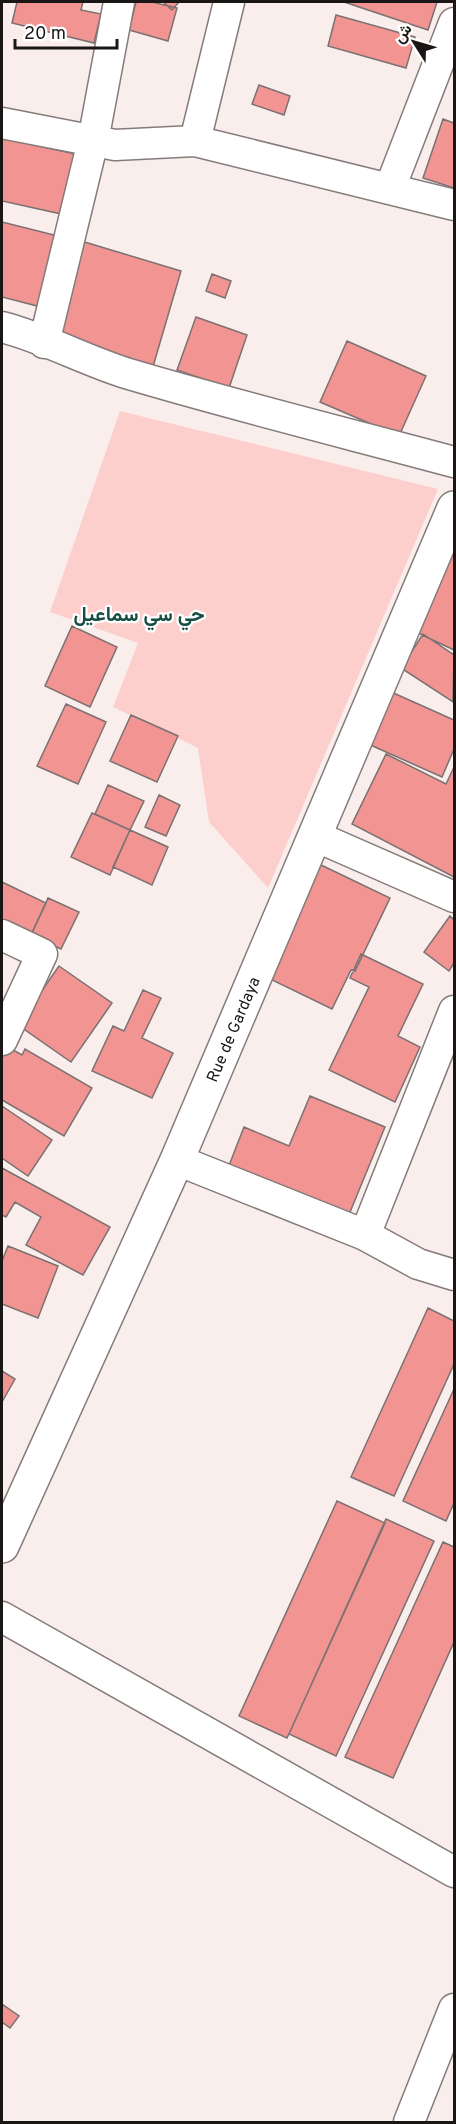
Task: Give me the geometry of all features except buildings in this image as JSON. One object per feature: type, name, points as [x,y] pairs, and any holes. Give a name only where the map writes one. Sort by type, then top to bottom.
[{"type":"street","points":[[44,342],[93,141],[119,2]]},
{"type":"street","points":[[195,141],[229,2]]},
{"type":"street","points":[[390,188],[454,23]]},
{"type":"street","points":[[2,123],[115,145],[195,141],[454,205]]},
{"type":"street","points":[[2,327],[29,334],[127,374],[454,462]]},
{"type":"street","name":"Rue de Gardaya","points":[[2,1546],[177,1160],[454,508]]},
{"type":"street","points":[[315,836],[454,897]]},
{"type":"street","points":[[2,935],[42,954],[2,1040]]},
{"type":"street","points":[[365,1235],[454,1011]]},
{"type":"street","points":[[177,1160],[365,1235],[418,1264],[454,1275]]},
{"type":"street","points":[[2,1617],[454,1872]]},
{"type":"street","points":[[409,2122],[454,2008]]},
{"type":"shaded area","points":[[120,411],[438,489],[268,888],[209,822],[198,748],[113,707],[138,643],[50,612]]},
{"type":"district","name":"حي سي سماعيل","points":[[139,614]]}]
